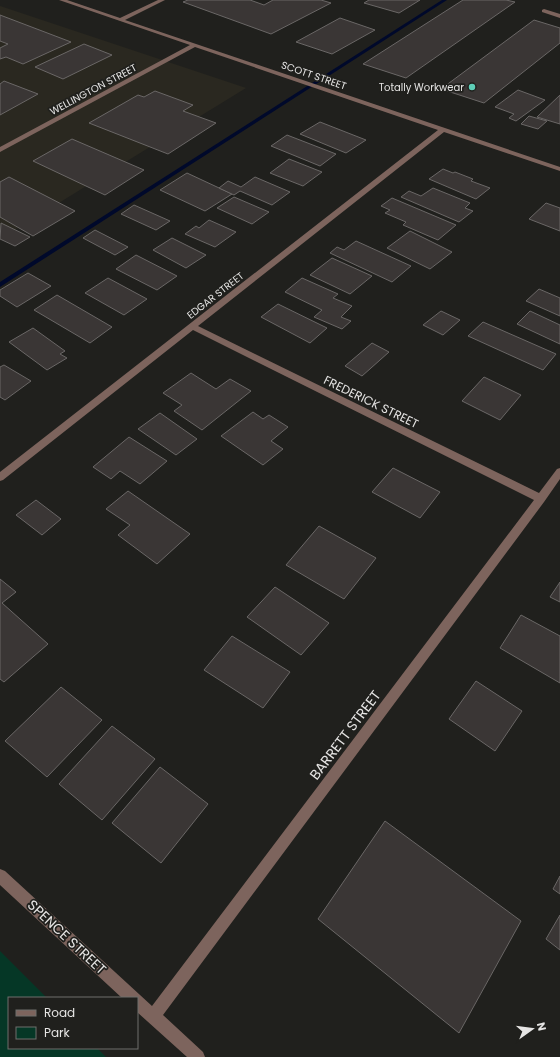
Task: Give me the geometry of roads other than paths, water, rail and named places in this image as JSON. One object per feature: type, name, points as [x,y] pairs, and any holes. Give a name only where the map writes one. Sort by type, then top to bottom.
[{"type":"street","name":"SCOTT STREET","points":[[62,0],[560,169]]},
{"type":"street","points":[[120,20],[162,0]]},
{"type":"street","points":[[544,11],[560,16]]},
{"type":"street","name":"WELLINGTON STREET","points":[[0,150],[195,45]]},
{"type":"street","name":"EDGAR STREET","points":[[0,477],[443,129]]},
{"type":"street","name":"FREDERICK STREET","points":[[191,326],[541,499]]},
{"type":"street","name":"BARRETT STREET","points":[[153,1016],[560,472]]},
{"type":"street","name":"SPENCE STREET","points":[[0,876],[132,997]]},
{"type":"street","points":[[138,1003],[198,1057]]},
{"type":"waterway","points":[[0,285],[445,0]]},
{"type":"place","name":"Totally Workwear","points":[[472,87]]}]
